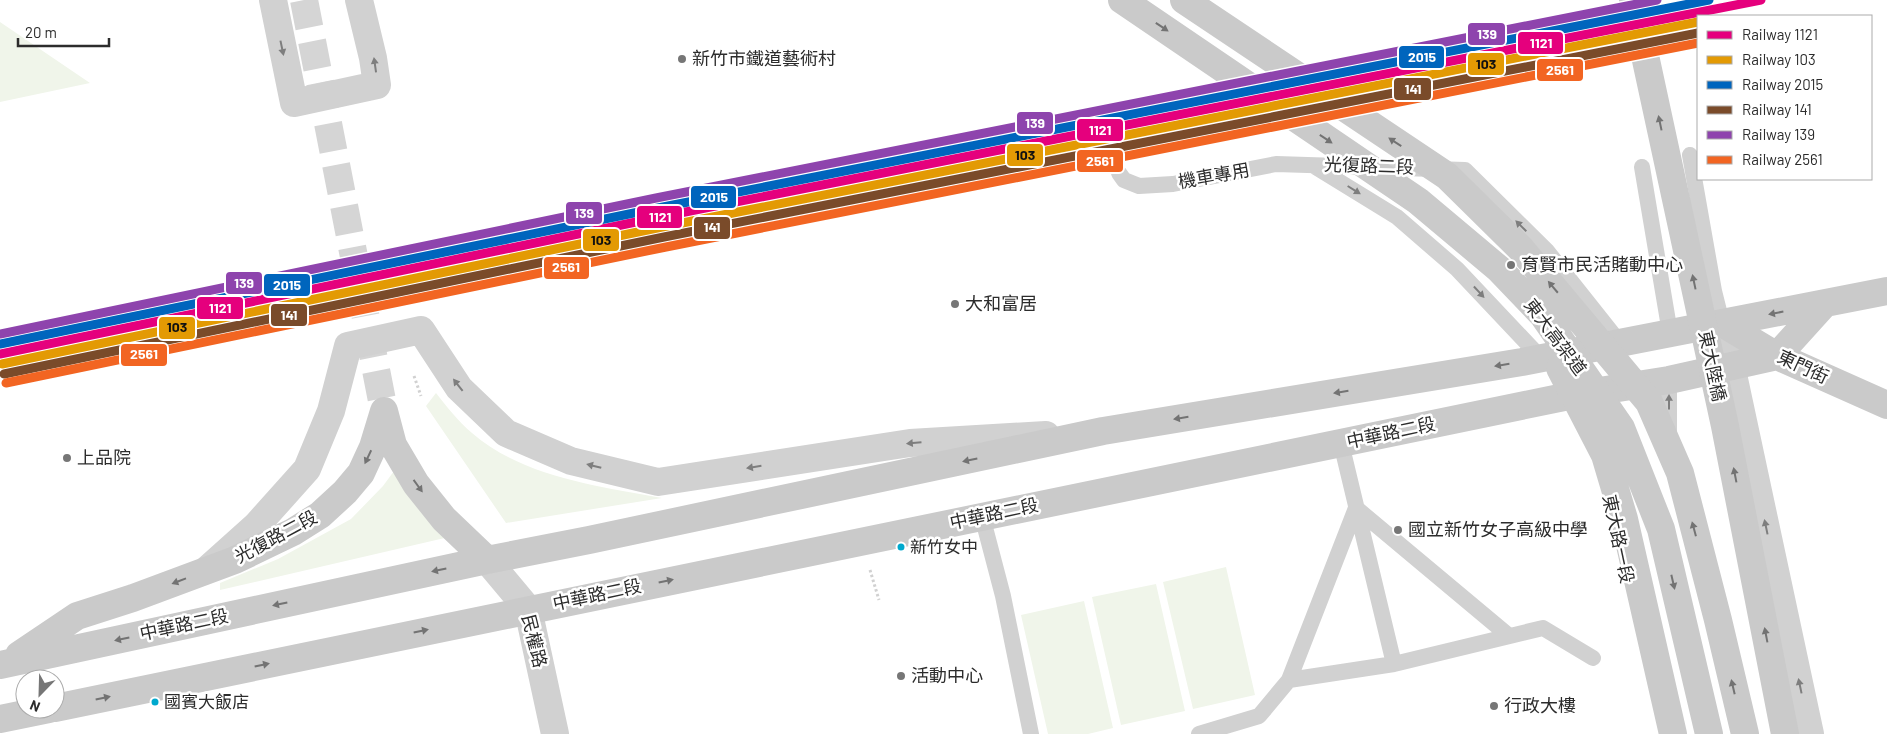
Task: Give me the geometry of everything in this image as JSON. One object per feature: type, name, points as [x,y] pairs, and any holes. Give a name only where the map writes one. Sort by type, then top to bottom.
[{"type":"street","points":[[273,0],[294,104],[377,85],[374,58],[359,0]]},
{"type":"street","name":"東大高架道","points":[[1122,0],[1418,202],[1499,269],[1542,315],[1620,428],[1661,529],[1709,734]]},
{"type":"street","name":"東大高架道","points":[[1184,0],[1447,176],[1521,249],[1649,402],[1680,473],[1718,620],[1744,734]]},
{"type":"street","name":"東大陸橋","points":[[1633,0],[1725,426],[1785,734]]},
{"type":"street","points":[[1418,202],[1470,264],[1524,323],[1563,371],[1605,455],[1624,519],[1673,734]]},
{"type":"street","name":"中華路二段","points":[[3,664],[487,560],[1103,432],[1541,358],[1887,291]]},
{"type":"street","points":[[1777,356],[1824,304]]},
{"type":"street","points":[[1722,323],[1810,734]]},
{"type":"street","name":"東門街","points":[[1722,323],[1777,356],[1887,405]]},
{"type":"street","name":"中華路二段","points":[[206,570],[256,526],[307,469],[331,411],[348,346],[421,330],[459,388],[506,433],[572,461],[658,482],[910,443],[1103,432]]},
{"type":"street","name":"中華路二段","points":[[65,706],[1574,395],[1670,380],[1777,356]]},
{"type":"street","name":"東大路一段","points":[[1541,358],[1574,395],[1604,474],[1660,734]]},
{"type":"street","name":"光復路二段","points":[[3,664],[77,616],[133,598],[235,560],[293,532],[326,509],[361,473],[373,447],[384,411],[393,445],[416,484],[444,519],[487,560]]},
{"type":"street","name":"民權路","points":[[487,560],[528,609],[555,734]]},
{"type":"street","points":[[0,719],[15,716]]},
{"type":"lane","points":[[1690,155],[1714,291],[1722,323]]},
{"type":"lane","name":"機車專用","points":[[1119,174],[1124,180],[1139,186],[1173,184],[1276,164],[1312,164]]},
{"type":"lane","name":"光復路二段","points":[[1312,164],[1465,170],[1547,251],[1620,343]]},
{"type":"lane","name":"光復路二段","points":[[1312,164],[1398,217],[1457,269],[1541,358]]},
{"type":"lane","points":[[1642,167],[1677,332],[1732,366]]},
{"type":"lane","points":[[1669,459],[1670,380]]},
{"type":"lane","points":[[1574,395],[1634,423],[1646,464]]},
{"type":"lane","points":[[1341,443],[1394,664]]},
{"type":"lane","points":[[1356,508],[1509,636]]},
{"type":"lane","points":[[1199,734],[1259,716],[1289,680],[1356,508]]},
{"type":"lane","points":[[982,516],[1003,596],[1031,734]]},
{"type":"lane","points":[[1289,680],[1394,664],[1543,628],[1593,658]]},
{"type":"path","points":[[868,562],[879,600]]},
{"type":"shaded area","points":[[0,22],[90,83],[0,102]]},
{"type":"shaded area","points":[[436,393],[457,419],[472,433],[492,448],[514,460],[562,478],[662,498],[506,523],[426,406]]},
{"type":"shaded area","points":[[394,471],[449,537],[220,590],[220,583],[278,559],[351,519],[383,486]]},
{"type":"shaded area","points":[[1226,567],[1255,695],[1193,709],[1163,582]]},
{"type":"shaded area","points":[[1156,584],[1185,711],[1121,725],[1092,597]]},
{"type":"shaded area","points":[[1084,601],[1113,728],[1088,734],[1048,734],[1021,615]]},
{"type":"tunnel","points":[[304,0],[384,411]]},
{"type":"rail line","name":"139","points":[[0,334],[656,198],[1657,0]]},
{"type":"rail line","name":"2015","points":[[0,344],[658,208],[1709,0]]},
{"type":"rail line","name":"1121","points":[[0,354],[660,217],[1761,0]]},
{"type":"rail line","name":"103","points":[[2,364],[662,227],[1697,22]]},
{"type":"rail line","name":"141","points":[[4,374],[664,237],[1697,33]]},
{"type":"rail line","name":"2561","points":[[6,383],[666,247],[1697,43]]},
{"type":"place","name":"新竹市鐵道藝術村","points":[[682,59]]},
{"type":"place","name":"育賢市民活賭動中心","points":[[1511,265]]},
{"type":"place","name":"大和富居","points":[[955,304]]},
{"type":"place","name":"上品院","points":[[67,458]]},
{"type":"place","name":"國立新竹女子高級中學","points":[[1398,530]]},
{"type":"place","name":"新竹女中","points":[[901,547]]},
{"type":"place","name":"活動中心","points":[[901,676]]},
{"type":"place","name":"國賓大飯店","points":[[155,702]]},
{"type":"place","name":"行政大樓","points":[[1494,706]]}]
